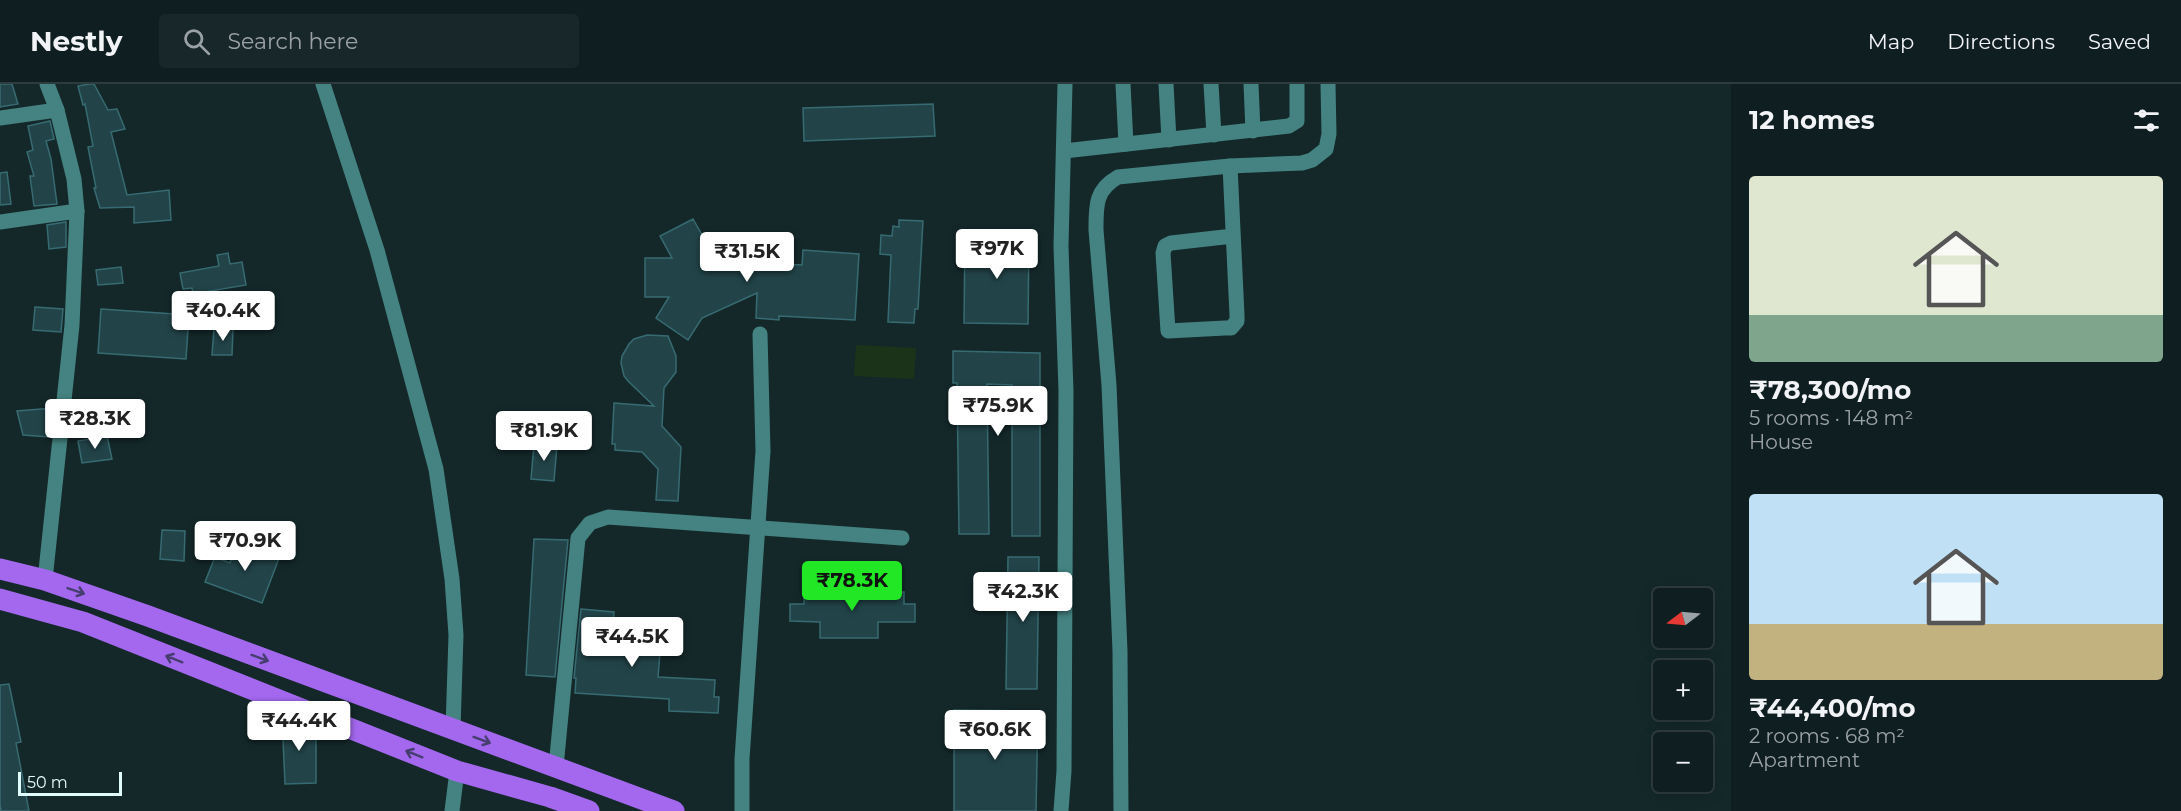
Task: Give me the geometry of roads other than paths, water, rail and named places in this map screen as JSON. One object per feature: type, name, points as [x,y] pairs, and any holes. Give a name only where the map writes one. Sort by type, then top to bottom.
[{"type":"highway","points":[[0,569],[45,579],[674,811]]},
{"type":"highway","points":[[0,599],[83,622],[457,771],[549,804],[589,811]]},
{"type":"street","points":[[45,579],[72,325],[77,211],[74,179],[57,110],[47,84]]},
{"type":"street","points":[[323,84],[378,250],[436,469],[453,590],[456,635],[453,729]]},
{"type":"street","points":[[1060,811],[1064,771],[1066,403],[1061,246],[1065,84]]},
{"type":"street","points":[[1123,84],[1126,144]]},
{"type":"street","points":[[1166,84],[1169,140]]},
{"type":"street","points":[[1211,84],[1214,135]]},
{"type":"street","points":[[1251,84],[1253,131]]},
{"type":"street","points":[[1064,151],[1290,126],[1297,121],[1299,111],[1297,84]]},
{"type":"street","points":[[1121,811],[1120,640],[1109,385],[1096,206],[1106,184],[1118,177],[1230,166],[1302,163],[1320,156],[1326,149],[1329,134],[1328,84]]},
{"type":"street","points":[[0,118],[57,110]]},
{"type":"street","points":[[1230,166],[1237,315],[1234,325],[1225,328],[1168,331],[1163,253],[1165,246],[1170,243],[1233,236]]},
{"type":"street","points":[[0,222],[77,211]]},
{"type":"street","points":[[742,811],[742,759],[763,451],[760,334]]},
{"type":"street","points":[[556,767],[579,538],[590,523],[608,517],[902,538]]},
{"type":"street","points":[[452,811],[457,771]]}]
